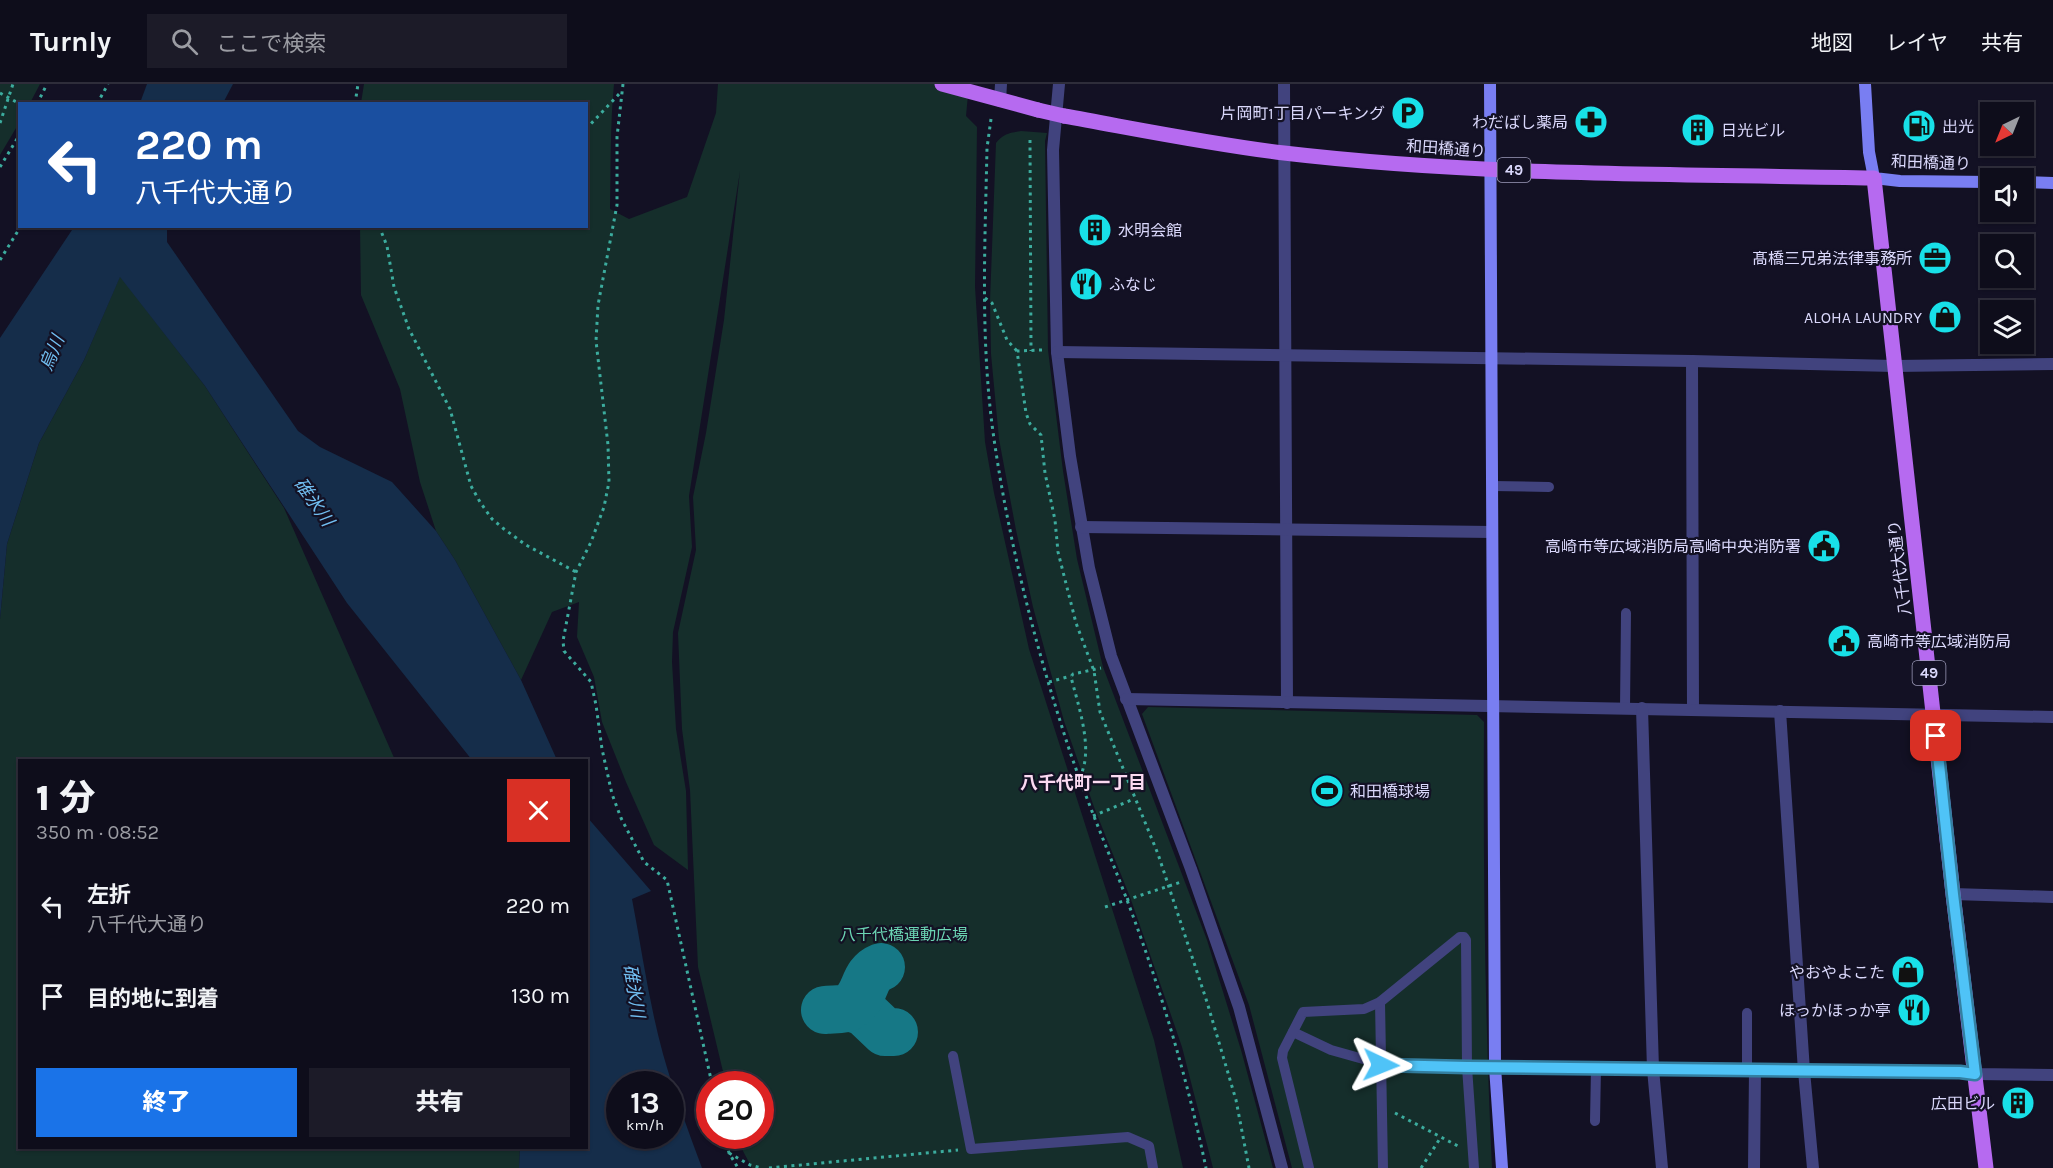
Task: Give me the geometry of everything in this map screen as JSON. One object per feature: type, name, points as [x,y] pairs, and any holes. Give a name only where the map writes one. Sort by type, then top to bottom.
[{"type":"main road","name":"和田橋通り","points":[[942,84],[1064,116],[1284,153],[1490,169],[1874,178]]},
{"type":"main road","name":"八千代大通り","points":[[1874,178],[1953,894],[1986,1168]]},
{"type":"street","points":[[1000,101],[1001,84]]},
{"type":"street","points":[[1059,84],[1053,150],[1057,350],[1081,527],[1089,568],[1114,665],[1191,869],[1239,1007],[1282,1168]]},
{"type":"street","points":[[1284,84],[1287,703]]},
{"type":"street","points":[[1490,84],[1495,1067],[1502,1168]]},
{"type":"street","points":[[1865,84],[1869,152],[1874,178]]},
{"type":"street","name":"和田橋通り","points":[[1874,178],[1900,181],[1980,182]]},
{"type":"street","points":[[2034,182],[2053,183]]},
{"type":"street","points":[[1057,350],[1894,366],[2053,364]]},
{"type":"street","points":[[1692,361],[1694,710]]},
{"type":"street","points":[[1081,527],[1492,532]]},
{"type":"street","points":[[1126,699],[2053,717]]},
{"type":"street","points":[[1642,708],[1653,1069],[1662,1168]]},
{"type":"street","points":[[1780,711],[1804,1071],[1813,1168]]},
{"type":"street","points":[[1953,894],[2053,897]]},
{"type":"street","points":[[1495,1067],[2053,1075]]},
{"type":"street","points":[[1751,1070],[1754,1168]]},
{"type":"lane","points":[[1492,486],[1550,487]]},
{"type":"lane","points":[[1625,708],[1626,613]]},
{"type":"lane","points":[[1309,1168],[1282,1058],[1283,1051],[1303,1012],[1307,1010],[1364,1009],[1380,1002],[1460,937],[1466,940],[1467,1067],[1474,1168]]},
{"type":"lane","points":[[1380,1002],[1383,1168]]},
{"type":"lane","points":[[1747,1013],[1751,1070]]},
{"type":"lane","points":[[1293,1032],[1331,1050],[1381,1065],[1495,1067]]},
{"type":"lane","points":[[953,1056],[971,1149],[1128,1137],[1149,1146],[1153,1168]]},
{"type":"lane","points":[[1595,1121],[1596,1068]]},
{"type":"path","points":[[0,123],[13,84]]},
{"type":"path","points":[[39,102],[47,84]]},
{"type":"path","points":[[98,102],[108,84]]},
{"type":"path","points":[[356,102],[358,84]]},
{"type":"path","points":[[623,84],[616,137],[617,205],[598,305],[596,341],[608,445],[609,482],[604,507],[591,542],[576,572],[563,641],[564,651],[591,682],[602,749],[612,794],[621,818],[644,862],[667,880],[709,1071]]},
{"type":"path","points":[[588,127],[622,91]]},
{"type":"path","points":[[0,93],[18,103]]},
{"type":"path","points":[[991,119],[987,148],[986,341],[994,438],[1010,530],[1035,634],[1079,778],[1163,1002],[1184,1075],[1206,1168]]},
{"type":"path","points":[[0,167],[18,137]]},
{"type":"path","points":[[1030,140],[1031,351]]},
{"type":"path","points":[[0,260],[20,228]]},
{"type":"path","points":[[380,228],[387,246],[394,287],[409,328],[450,409],[471,486],[480,502],[492,519],[504,529],[576,572]]},
{"type":"path","points":[[985,298],[992,303],[1007,340],[1017,351],[1026,413],[1030,424],[1041,435],[1058,552],[1076,623],[1093,669],[1100,712],[1151,837],[1207,1002],[1233,1090],[1249,1168]]},
{"type":"path","points":[[1017,351],[1057,350]]},
{"type":"path","points":[[1049,682],[1114,665]]},
{"type":"path","points":[[1072,676],[1084,735],[1084,771],[1079,778]]},
{"type":"path","points":[[1093,816],[1134,799]]},
{"type":"path","points":[[1105,907],[1169,886]]},
{"type":"path","points":[[1382,1107],[1473,1154]]},
{"type":"path","points":[[1421,1168],[1441,1137]]},
{"type":"path","points":[[728,1149],[738,1168]]},
{"type":"path","points":[[769,1168],[971,1149]]},
{"type":"path","points":[[729,1153],[750,1165],[762,1168]]},
{"type":"green space","points":[[0,84],[40,84],[31,102],[18,102],[18,125],[0,155]]},
{"type":"green space","name":"八千代橋運動広場","points":[[364,84],[614,84],[610,209],[629,219],[687,197],[716,113],[718,84],[969,84],[966,116],[977,127],[975,287],[985,442],[994,493],[1029,649],[1154,1040],[1183,1168],[752,1168],[742,1149],[774,1149],[774,1071],[723,1071],[698,967],[690,790],[682,729],[678,633],[696,550],[693,497],[724,320],[740,171],[689,496],[692,547],[673,632],[672,662],[676,729],[686,791],[688,870],[654,845],[626,782],[602,722],[594,677],[577,637],[579,602],[552,612],[521,680],[455,560],[436,531],[420,482],[400,389],[361,295],[360,228],[588,228],[588,102],[361,102]]},
{"type":"green space","points":[[1021,131],[1047,133],[1045,141],[1048,350],[1077,559],[1103,667],[1207,940],[1241,1050],[1273,1168],[1213,1168],[1182,1047],[1130,897],[1094,807],[1064,721],[1033,607],[999,439],[991,354],[990,301],[996,143],[1007,134]]},
{"type":"green space","points":[[120,276],[205,386],[284,508],[395,759],[18,759],[18,1149],[520,1149],[519,1168],[0,1168],[0,619],[7,544],[39,443],[84,360]]},
{"type":"green space","name":"和田橋球場","points":[[1148,707],[1477,715],[1484,722],[1485,945],[1492,1168],[1292,1168],[1249,1005],[1142,714]]},
{"type":"water","points":[[147,84],[233,84],[224,102],[140,102]]},
{"type":"water","points":[[73,228],[167,228],[167,242],[298,431],[320,447],[392,482],[436,531],[455,560],[521,680],[557,759],[471,759],[347,603],[205,386],[120,277],[84,360],[39,443],[7,544],[0,619],[0,338]]},
{"type":"water","name":"碓氷川","points":[[588,818],[651,891],[632,899],[654,1016],[668,1071],[606,1071],[606,1149],[684,1149],[684,1119],[702,1168],[519,1168],[520,1149],[588,1149]]},
{"type":"taxiway","points":[[825,1010],[849,1007],[859,997],[870,975],[881,967]]},
{"type":"taxiway","points":[[849,1007],[864,1012],[885,1032],[894,1032]]},
{"type":"place","name":"片岡町1丁目パーキング","points":[[1408,113]]},
{"type":"place","name":"わだばし薬局","points":[[1591,122]]},
{"type":"place","name":"出光","points":[[1919,126]]},
{"type":"place","name":"日光ビル","points":[[1698,130]]},
{"type":"place","name":"水明会館","points":[[1095,230]]},
{"type":"place","name":"髙橋三兄弟法律事務所","points":[[1935,258]]},
{"type":"place","name":"ふなじ","points":[[1086,284]]},
{"type":"place","name":"ALOHA LAUNDRY","points":[[1945,317]]},
{"type":"place","name":"高崎市等広域消防局高崎中央消防署","points":[[1824,546]]},
{"type":"place","name":"高崎市等広域消防局","points":[[1844,641]]},
{"type":"place","name":"和田橋球場","points":[[1327,791]]},
{"type":"place","name":"やおやよこた","points":[[1908,972]]},
{"type":"place","name":"ほっかほっか亭","points":[[1914,1010]]},
{"type":"place","name":"広田ビル","points":[[2018,1103]]},
{"type":"district","name":"八千代町一丁目","points":[[1083,783]]},
{"type":"route","points":[[1381,1065],[1975,1074],[1936,736]]},
{"type":"water label","name":"烏川","points":[[52,353]]}]
